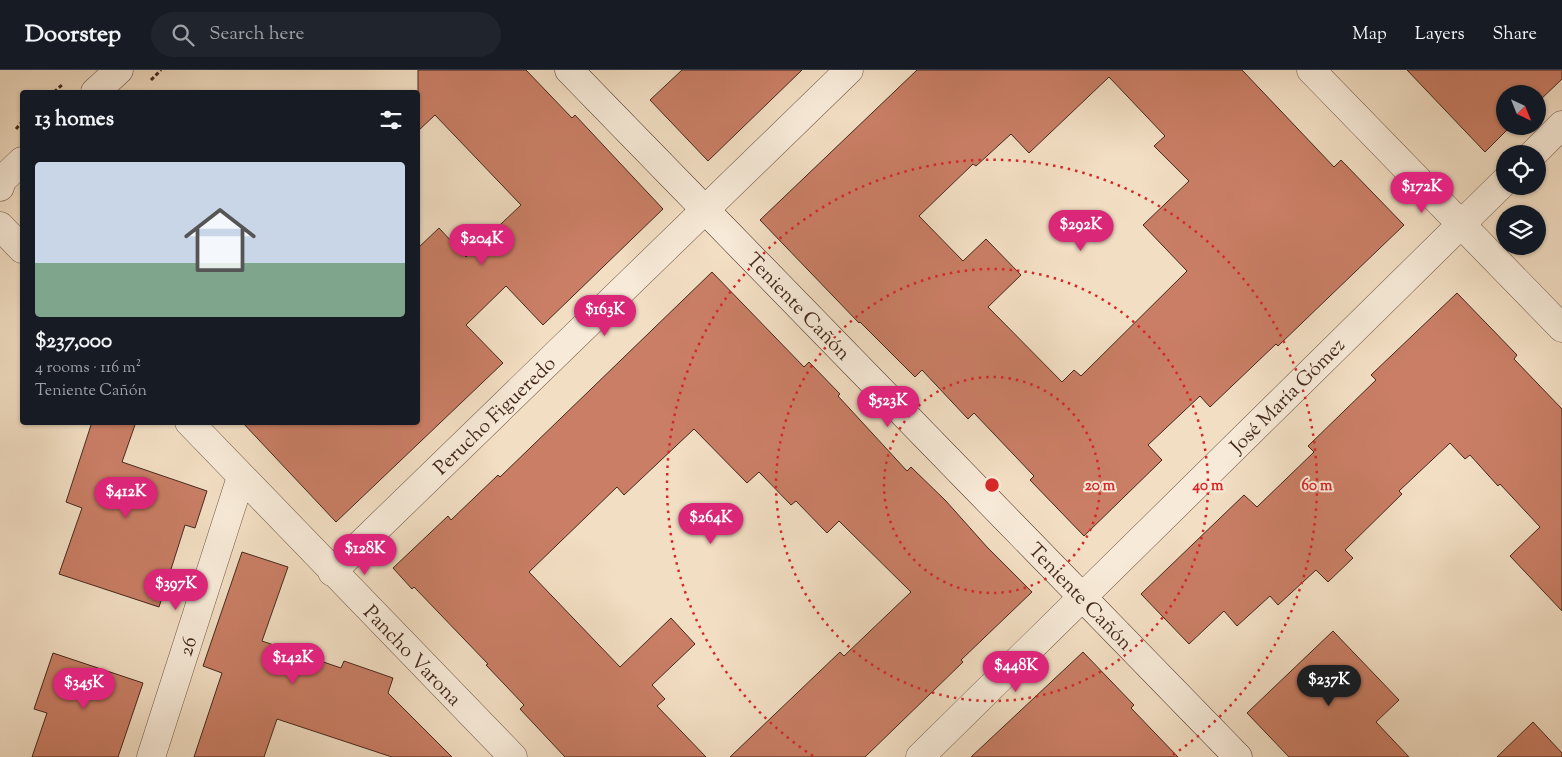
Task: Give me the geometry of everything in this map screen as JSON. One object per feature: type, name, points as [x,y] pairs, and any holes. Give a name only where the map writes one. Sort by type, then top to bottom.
[{"type":"street","points":[[97,90],[119,70]]},
{"type":"street","name":"Teniente Cañón","points":[[569,70],[1238,757]]},
{"type":"street","name":"Perucho Figueredo","points":[[332,572],[849,70]]},
{"type":"street","points":[[1311,70],[1562,328]]},
{"type":"street","points":[[1542,145],[1562,125]]},
{"type":"street","points":[[0,187],[2,180],[20,163]]},
{"type":"street","name":"José María Gómez","points":[[920,757],[1496,190]]},
{"type":"street","points":[[0,226],[20,247]]},
{"type":"street","name":"Pancho Varona","points":[[192,425],[504,753]]},
{"type":"street","name":"26","points":[[151,757],[241,477]]},
{"type":"building","points":[[418,70],[526,70],[572,118],[575,115],[663,209],[543,325],[506,286],[466,325],[503,363],[336,522],[245,425],[420,425],[420,246],[439,228],[466,257],[521,205],[435,115],[420,129],[420,90],[418,90]]},
{"type":"building","points":[[682,70],[802,70],[708,161],[650,100]]},
{"type":"building","points":[[917,70],[1242,70],[1334,167],[1341,160],[1404,225],[1278,346],[1276,344],[1210,407],[1200,396],[1148,445],[1162,460],[1084,536],[1030,480],[1034,476],[974,413],[968,419],[922,370],[915,377],[859,323],[760,220]],"holes":[[[1109,77],[1165,136],[1154,146],[1189,181],[1143,225],[1187,271],[1081,376],[1074,370],[1062,382],[988,307],[1021,275],[986,239],[963,261],[919,216],[973,164],[976,166],[1011,134],[1029,153]]]},
{"type":"building","points":[[1407,70],[1562,70],[1562,79],[1546,94],[1546,85],[1496,85],[1496,135],[1502,135],[1485,152]]},
{"type":"building","points":[[712,272],[804,367],[809,362],[840,394],[838,396],[907,471],[911,467],[946,501],[987,547],[1032,592],[961,660],[963,662],[865,757],[730,757],[840,652],[844,656],[911,592],[839,521],[827,533],[796,501],[791,505],[759,472],[747,483],[694,429],[624,495],[617,487],[529,572],[620,667],[671,618],[695,644],[652,685],[665,699],[657,706],[706,757],[565,757],[520,709],[524,705],[486,665],[488,664],[414,587],[412,589],[393,568],[448,516],[451,520],[498,475],[500,477]]},
{"type":"building","points":[[1457,293],[1517,355],[1514,359],[1562,409],[1562,611],[1510,556],[1540,527],[1500,484],[1498,486],[1470,455],[1465,459],[1450,443],[1399,491],[1402,494],[1345,550],[1353,558],[1328,582],[1316,570],[1278,605],[1270,596],[1237,626],[1224,611],[1189,644],[1141,594],[1244,495],[1257,507],[1314,452],[1308,446],[1376,380],[1371,375]]},
{"type":"building","points":[[91,425],[135,425],[122,462],[207,491],[195,528],[185,525],[159,607],[59,574],[82,508],[66,502]]},
{"type":"building","points":[[242,552],[288,567],[262,641],[341,668],[344,661],[393,678],[388,693],[452,757],[392,757],[277,719],[264,757],[194,757],[222,673],[203,666]]},
{"type":"building","points":[[1333,631],[1399,700],[1376,722],[1409,757],[1289,757],[1247,713]]},
{"type":"building","points":[[1083,652],[1134,705],[1131,708],[1178,757],[971,757]]},
{"type":"building","points":[[53,653],[143,683],[118,757],[32,757],[47,713],[34,709]]},
{"type":"building","points":[[1533,722],[1562,753],[1562,757],[1497,757]]}]
